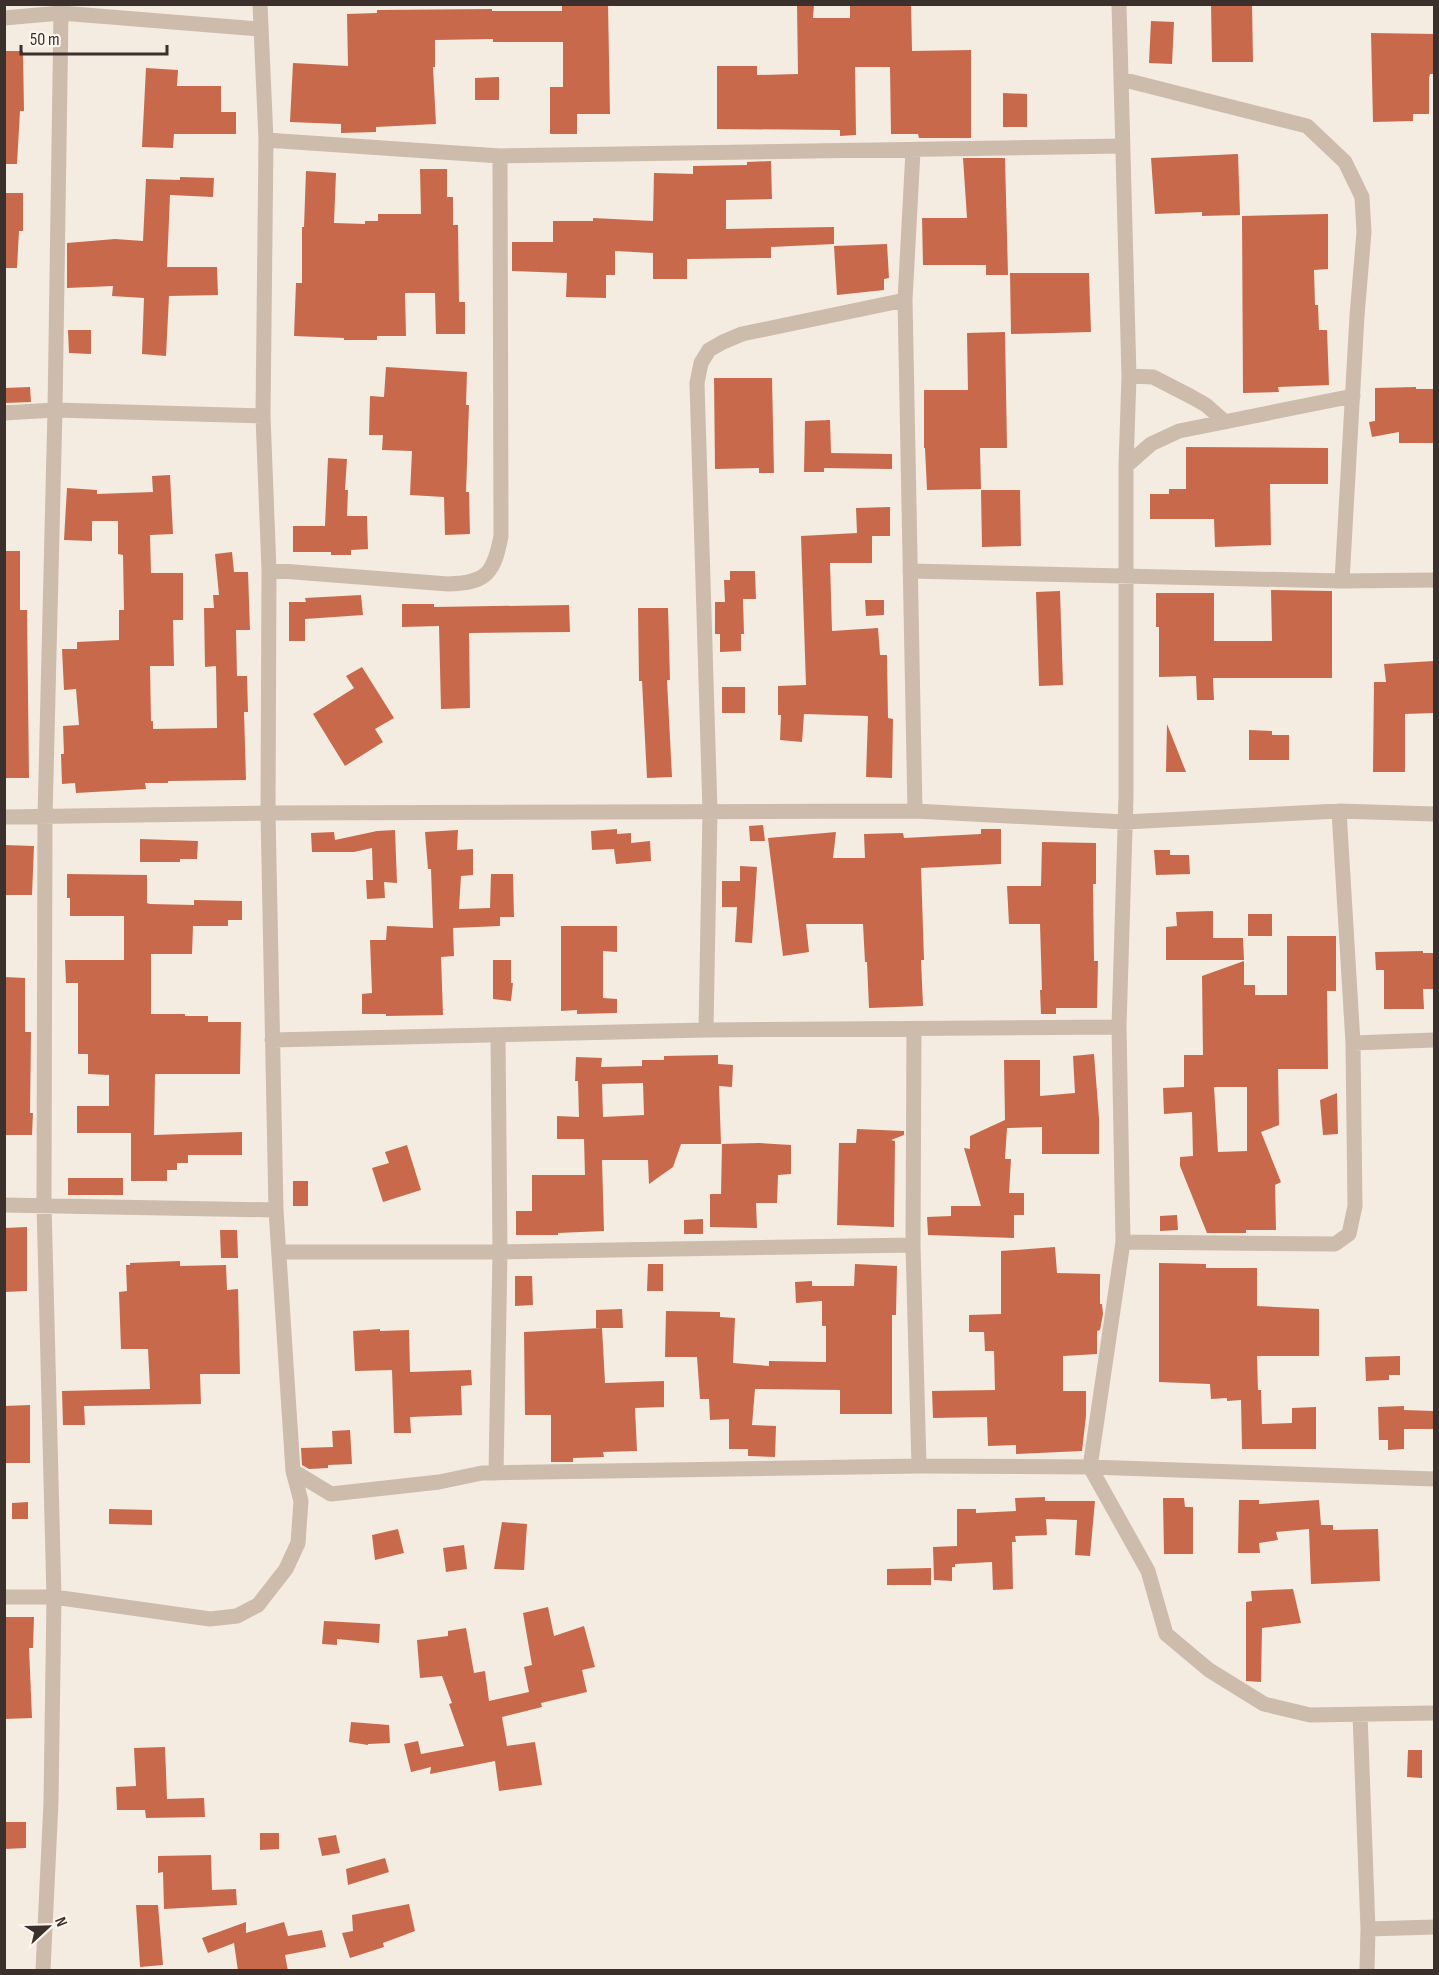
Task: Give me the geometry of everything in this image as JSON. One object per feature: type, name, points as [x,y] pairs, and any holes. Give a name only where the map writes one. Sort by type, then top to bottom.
[{"type":"street","points":[[4,1597],[54,1597],[210,1619],[237,1616],[258,1605],[286,1569],[298,1544],[301,1501],[293,1471],[276,1210],[268,813],[269,570],[263,416],[266,140],[260,4]]},
{"type":"street","points":[[1119,4],[1129,376],[1126,466],[1125,822],[1119,1027],[1123,1242],[1090,1467],[1148,1571],[1166,1634],[1209,1670],[1264,1704],[1310,1715],[1434,1713]]},
{"type":"street","points":[[4,18],[61,13],[260,29]]},
{"type":"street","points":[[43,1971],[51,1802],[54,1597],[44,1204],[45,818],[61,13]]},
{"type":"street","points":[[1120,79],[1307,126],[1346,162],[1362,197],[1364,232],[1342,581]]},
{"type":"street","points":[[266,140],[500,156],[1122,146]]},
{"type":"street","points":[[913,151],[904,300],[915,811]]},
{"type":"street","points":[[269,570],[470,584],[486,575],[497,556],[501,536],[500,156]]},
{"type":"street","points":[[706,1030],[710,812],[697,383],[700,363],[708,350],[742,334],[904,300]]},
{"type":"street","points":[[1129,376],[1153,377],[1190,396],[1225,422]]},
{"type":"street","points":[[1126,466],[1151,444],[1179,431],[1353,396]]},
{"type":"street","points":[[4,413],[54,410],[263,416]]},
{"type":"street","points":[[910,571],[1342,581],[1434,580]]},
{"type":"street","points":[[4,817],[268,813],[915,811],[1125,822],[1339,811],[1434,814]]},
{"type":"street","points":[[1123,1242],[1335,1244],[1349,1234],[1355,1206],[1353,1043],[1339,811]]},
{"type":"street","points":[[272,1040],[706,1030],[1119,1027]]},
{"type":"street","points":[[914,1029],[913,1245],[919,1466]]},
{"type":"street","points":[[496,1473],[500,1252],[498,1035]]},
{"type":"street","points":[[1353,1043],[1434,1040]]},
{"type":"street","points":[[4,1205],[276,1210]]},
{"type":"street","points":[[279,1252],[500,1252],[913,1245]]},
{"type":"street","points":[[293,1471],[331,1494],[496,1473],[919,1466],[1090,1467],[1434,1479]]},
{"type":"street","points":[[1360,1714],[1368,1929],[1367,1971]]},
{"type":"street","points":[[1368,1929],[1434,1928]]},
{"type":"building","points":[[562,4],[608,4],[610,114],[577,114],[577,134],[550,134],[550,87],[563,87],[563,42],[493,42],[493,39],[435,40],[435,67],[433,67],[436,124],[376,127],[376,132],[341,133],[341,124],[290,122],[293,63],[348,66],[347,14],[377,13],[377,10],[562,11]]},
{"type":"building","points":[[797,4],[814,4],[813,18],[850,18],[850,4],[911,4],[912,51],[971,50],[971,138],[919,138],[918,134],[891,134],[890,67],[855,67],[856,135],[840,136],[840,130],[717,129],[717,66],[757,66],[757,75],[798,74]]},
{"type":"building","points":[[1211,4],[1252,4],[1253,62],[1212,62]]},
{"type":"building","points":[[1151,21],[1174,22],[1172,64],[1149,63]]},
{"type":"building","points":[[1371,33],[1434,34],[1434,74],[1430,74],[1429,78],[1429,114],[1413,114],[1413,121],[1373,122]]},
{"type":"building","points":[[4,51],[23,51],[24,111],[20,111],[17,164],[4,164]]},
{"type":"building","points":[[146,68],[178,70],[177,86],[221,86],[221,112],[236,112],[236,134],[174,134],[173,148],[142,147]]},
{"type":"building","points":[[499,77],[499,100],[475,100],[475,78]]},
{"type":"building","points":[[1003,93],[1027,94],[1027,127],[1003,127]]},
{"type":"building","points":[[1238,154],[1240,215],[1202,216],[1202,212],[1155,214],[1151,158]]},
{"type":"building","points":[[963,158],[1005,158],[1008,275],[986,275],[986,265],[923,265],[922,218],[967,218]]},
{"type":"building","points":[[771,161],[772,199],[726,200],[726,229],[834,227],[834,244],[771,247],[771,258],[687,259],[687,279],[653,279],[653,253],[615,251],[615,275],[606,275],[606,298],[566,297],[567,273],[512,271],[512,242],[553,242],[553,221],[593,221],[593,218],[653,221],[654,173],[693,174],[693,166],[747,165],[747,162]]},
{"type":"building","points":[[420,169],[447,169],[447,197],[453,197],[453,225],[458,225],[459,302],[465,302],[465,334],[436,334],[435,293],[405,293],[406,336],[377,336],[377,340],[344,340],[344,338],[294,336],[296,283],[302,283],[302,227],[304,227],[306,171],[336,173],[334,223],[365,224],[365,221],[378,221],[378,214],[421,214]]},
{"type":"building","points":[[180,177],[214,178],[213,197],[170,195],[167,267],[217,267],[218,295],[169,296],[166,356],[142,354],[144,298],[112,296],[113,286],[67,288],[67,243],[115,239],[143,241],[146,179],[180,180]]},
{"type":"building","points":[[4,193],[23,193],[23,231],[19,231],[17,268],[4,268]]},
{"type":"building","points":[[1328,214],[1328,269],[1314,270],[1315,305],[1318,305],[1319,330],[1327,330],[1329,385],[1278,387],[1279,392],[1243,393],[1242,216]]},
{"type":"building","points":[[887,244],[889,278],[884,279],[884,290],[837,295],[834,246]]},
{"type":"building","points":[[1010,273],[1089,273],[1091,332],[1011,334]]},
{"type":"building","points":[[68,330],[91,330],[91,354],[69,353]]},
{"type":"building","points":[[1005,332],[1007,448],[980,448],[981,489],[927,490],[924,390],[968,390],[967,333]]},
{"type":"building","points":[[386,367],[467,372],[466,405],[469,405],[466,492],[469,492],[470,534],[445,535],[444,497],[410,495],[412,451],[382,450],[383,435],[369,435],[370,396],[384,397]]},
{"type":"building","points":[[714,378],[772,378],[774,473],[759,473],[759,468],[715,469]]},
{"type":"building","points":[[30,387],[31,402],[4,403],[4,388]]},
{"type":"building","points":[[1416,387],[1416,389],[1434,389],[1434,443],[1399,443],[1399,432],[1372,437],[1369,422],[1375,421],[1375,388]]},
{"type":"building","points":[[830,420],[831,453],[892,454],[892,469],[824,468],[824,472],[804,472],[805,421]]},
{"type":"building","points":[[1186,447],[1328,448],[1328,484],[1270,484],[1271,545],[1215,547],[1214,519],[1150,519],[1150,494],[1169,494],[1169,489],[1186,489]]},
{"type":"building","points":[[328,458],[347,459],[345,490],[348,490],[347,516],[367,516],[368,549],[351,550],[351,555],[331,555],[331,552],[293,552],[293,526],[325,526]]},
{"type":"building","points":[[170,475],[173,534],[150,535],[151,573],[183,573],[183,620],[173,620],[174,666],[150,666],[151,721],[153,721],[153,729],[217,728],[216,666],[205,667],[204,608],[214,608],[213,595],[219,595],[215,554],[232,552],[234,572],[248,572],[250,630],[236,630],[237,676],[247,676],[248,712],[244,712],[246,780],[168,781],[168,783],[145,783],[146,789],[76,793],[75,783],[62,784],[63,726],[79,725],[76,689],[64,690],[62,649],[77,649],[77,642],[119,640],[119,610],[124,610],[123,555],[118,554],[118,521],[92,521],[92,541],[64,540],[67,488],[97,490],[97,494],[153,492],[152,476]]},
{"type":"building","points":[[981,490],[1020,490],[1021,546],[982,547]]},
{"type":"building","points":[[890,507],[890,536],[872,536],[872,563],[830,563],[832,631],[878,628],[880,655],[887,655],[888,718],[893,719],[892,778],[866,777],[868,716],[804,714],[802,742],[780,740],[781,715],[778,715],[778,686],[806,685],[801,536],[857,533],[856,508]]},
{"type":"building","points":[[4,551],[20,551],[20,610],[27,610],[29,778],[4,778]]},
{"type":"building","points":[[730,571],[755,571],[756,599],[743,599],[744,634],[741,634],[741,651],[720,652],[720,634],[715,634],[715,602],[725,602],[724,580],[730,580]]},
{"type":"building","points":[[1271,590],[1332,591],[1332,678],[1213,678],[1214,700],[1197,700],[1196,676],[1159,677],[1156,593],[1214,593],[1214,641],[1272,641]]},
{"type":"building","points":[[1060,591],[1063,685],[1039,686],[1036,592]]},
{"type":"building","points":[[361,595],[363,615],[305,619],[305,641],[289,641],[289,602],[306,602],[305,598]]},
{"type":"building","points":[[865,600],[884,600],[884,615],[866,616]]},
{"type":"building","points":[[402,604],[434,604],[434,607],[569,605],[570,632],[469,633],[470,708],[441,709],[439,626],[402,627]]},
{"type":"building","points":[[638,608],[668,608],[670,680],[667,680],[672,777],[647,778],[642,681],[639,681]]},
{"type":"building","points":[[1434,661],[1434,713],[1405,714],[1405,772],[1373,772],[1374,682],[1386,682],[1384,664]]},
{"type":"building","points":[[362,667],[394,718],[375,729],[383,742],[345,766],[313,714],[354,688],[346,676]]},
{"type":"building","points":[[722,687],[745,687],[745,713],[722,713]]},
{"type":"building","points":[[1167,724],[1186,772],[1166,772]]},
{"type":"building","points":[[1249,730],[1272,731],[1272,735],[1289,735],[1289,760],[1249,760]]},
{"type":"building","points":[[763,825],[765,841],[750,841],[749,826]]},
{"type":"building","points":[[617,829],[617,834],[631,833],[631,843],[650,841],[651,861],[616,864],[614,849],[592,850],[591,831]]},
{"type":"building","points":[[981,829],[1001,829],[1001,864],[921,868],[923,1006],[869,1008],[863,924],[806,924],[809,952],[783,956],[768,838],[836,832],[833,858],[865,858],[864,834],[903,833],[904,838],[981,834]]},
{"type":"building","points":[[395,830],[397,883],[384,882],[385,898],[367,899],[366,880],[373,880],[372,848],[354,852],[312,852],[311,833],[334,832],[335,840],[377,831]]},
{"type":"building","points":[[458,830],[457,850],[473,849],[473,875],[461,876],[459,909],[490,908],[491,874],[513,874],[514,917],[500,917],[500,926],[453,928],[454,956],[441,957],[443,1015],[362,1014],[362,994],[372,993],[370,940],[386,940],[387,926],[433,928],[431,869],[428,869],[425,832]]},
{"type":"building","points":[[140,839],[198,841],[197,859],[180,859],[180,862],[140,862]]},
{"type":"building","points":[[1042,842],[1096,843],[1096,884],[1093,884],[1094,961],[1098,961],[1097,1008],[1056,1008],[1056,1014],[1041,1014],[1040,924],[1009,924],[1007,886],[1041,886]]},
{"type":"building","points":[[4,845],[34,846],[32,895],[4,895]]},
{"type":"building","points":[[1154,850],[1170,850],[1170,855],[1189,855],[1190,874],[1156,875]]},
{"type":"building","points":[[740,866],[757,867],[752,943],[735,942],[737,907],[722,907],[722,881],[740,881]]},
{"type":"building","points":[[67,874],[147,875],[147,903],[150,904],[194,905],[194,900],[242,901],[242,920],[228,920],[228,926],[193,926],[192,954],[151,954],[151,1014],[208,1016],[208,1022],[241,1022],[240,1074],[155,1074],[154,1135],[242,1132],[242,1155],[188,1155],[188,1163],[177,1163],[177,1170],[167,1170],[167,1181],[131,1181],[131,1133],[77,1133],[77,1106],[109,1106],[109,1075],[88,1074],[88,1054],[78,1054],[78,983],[66,983],[65,960],[124,960],[124,916],[70,916]]},
{"type":"building","points":[[1213,911],[1213,938],[1243,938],[1244,960],[1166,960],[1166,927],[1177,926],[1176,912]]},
{"type":"building","points":[[1248,914],[1272,914],[1272,936],[1248,936]]},
{"type":"building","points":[[561,926],[617,926],[617,952],[603,951],[603,998],[617,999],[617,1013],[577,1014],[577,1010],[561,1011]]},
{"type":"building","points":[[1287,936],[1336,936],[1336,991],[1327,991],[1328,1069],[1278,1069],[1279,1125],[1261,1132],[1281,1182],[1275,1185],[1276,1230],[1207,1233],[1180,1166],[1180,1157],[1193,1156],[1192,1112],[1164,1114],[1163,1088],[1184,1087],[1184,1055],[1203,1055],[1202,976],[1244,961],[1244,985],[1255,985],[1255,995],[1287,995]],"holes":[[[1214,1087],[1247,1087],[1247,1151],[1218,1152]]]},
{"type":"building","points":[[1423,951],[1423,953],[1434,953],[1434,989],[1423,989],[1424,1009],[1384,1009],[1384,970],[1376,970],[1375,952]]},
{"type":"building","points":[[493,960],[511,960],[511,983],[513,983],[511,1001],[493,999]]},
{"type":"building","points":[[4,977],[25,978],[25,1032],[31,1032],[32,1135],[4,1135]]},
{"type":"building","points":[[1094,1054],[1099,1154],[1042,1154],[1042,1127],[1007,1128],[1005,1159],[1011,1159],[1009,1193],[1024,1193],[1024,1215],[1014,1215],[1014,1238],[928,1235],[927,1217],[951,1216],[951,1206],[981,1206],[964,1148],[970,1149],[970,1136],[1005,1120],[1004,1060],[1040,1060],[1040,1096],[1075,1093],[1073,1056]]},
{"type":"building","points":[[718,1055],[718,1064],[733,1065],[732,1087],[719,1086],[721,1144],[681,1144],[673,1167],[649,1184],[648,1160],[602,1160],[604,1231],[558,1233],[558,1235],[516,1235],[516,1211],[532,1211],[532,1175],[585,1175],[584,1139],[557,1139],[557,1116],[579,1117],[578,1081],[575,1081],[576,1057],[602,1058],[601,1067],[642,1066],[642,1060],[664,1060],[664,1056]],"holes":[[[643,1083],[644,1115],[603,1117],[602,1084]]]},
{"type":"building","points":[[1337,1093],[1338,1134],[1323,1135],[1320,1100]]},
{"type":"building","points":[[857,1129],[904,1131],[904,1135],[891,1140],[895,1141],[894,1227],[837,1225],[839,1143],[856,1143]]},
{"type":"building","points":[[722,1144],[791,1145],[791,1174],[778,1175],[777,1203],[756,1203],[757,1228],[710,1227],[710,1194],[721,1194]]},
{"type":"building","points":[[407,1145],[421,1190],[383,1202],[372,1168],[389,1163],[385,1152]]},
{"type":"building","points":[[68,1178],[123,1178],[123,1195],[68,1195]]},
{"type":"building","points":[[293,1181],[308,1181],[308,1206],[293,1206]]},
{"type":"building","points":[[1177,1215],[1178,1230],[1160,1231],[1160,1216]]},
{"type":"building","points":[[703,1219],[703,1234],[684,1234],[684,1220]]},
{"type":"building","points":[[27,1227],[27,1291],[4,1292],[4,1228]]},
{"type":"building","points":[[220,1230],[237,1230],[238,1258],[221,1258]]},
{"type":"building","points":[[1055,1247],[1057,1273],[1100,1274],[1100,1304],[1102,1304],[1103,1314],[1100,1330],[1097,1331],[1097,1354],[1063,1356],[1063,1391],[1086,1391],[1082,1451],[1016,1454],[1016,1445],[988,1446],[987,1417],[933,1418],[932,1391],[995,1390],[994,1351],[985,1351],[984,1332],[969,1332],[969,1315],[1001,1314],[1001,1251]]},
{"type":"building","points":[[180,1261],[180,1266],[226,1265],[227,1290],[238,1289],[240,1374],[200,1374],[201,1404],[84,1406],[85,1425],[63,1425],[62,1391],[150,1389],[148,1349],[121,1349],[119,1292],[127,1291],[126,1265]]},
{"type":"building","points":[[1159,1263],[1206,1264],[1206,1268],[1257,1268],[1257,1306],[1319,1309],[1319,1356],[1257,1356],[1262,1424],[1292,1423],[1292,1408],[1316,1407],[1316,1449],[1242,1449],[1241,1400],[1211,1399],[1210,1384],[1159,1382]]},
{"type":"building","points":[[648,1264],[663,1264],[663,1291],[647,1291]]},
{"type":"building","points":[[855,1264],[897,1266],[896,1315],[892,1315],[892,1414],[840,1414],[840,1390],[755,1389],[752,1425],[776,1426],[775,1457],[748,1456],[748,1449],[729,1449],[729,1419],[710,1420],[709,1399],[700,1399],[697,1357],[665,1357],[666,1311],[720,1312],[720,1317],[735,1318],[733,1363],[769,1366],[769,1361],[826,1362],[826,1326],[822,1326],[822,1301],[796,1303],[795,1282],[812,1281],[812,1286],[854,1286]]},
{"type":"building","points":[[515,1276],[532,1276],[533,1305],[515,1306]]},
{"type":"building","points":[[622,1309],[623,1328],[596,1328],[596,1310]]},
{"type":"building","points":[[602,1328],[605,1383],[664,1381],[664,1407],[635,1408],[637,1451],[603,1452],[604,1457],[573,1458],[573,1462],[551,1462],[551,1415],[525,1415],[524,1332]]},
{"type":"building","points":[[380,1329],[380,1331],[409,1330],[410,1372],[471,1370],[472,1385],[461,1386],[462,1415],[410,1417],[411,1433],[394,1433],[392,1370],[355,1371],[353,1331]]},
{"type":"building","points":[[1400,1356],[1400,1375],[1389,1375],[1389,1380],[1366,1381],[1365,1357]]},
{"type":"building","points":[[30,1405],[30,1463],[4,1463],[4,1406]]},
{"type":"building","points":[[1404,1406],[1404,1410],[1434,1411],[1434,1429],[1404,1429],[1404,1449],[1388,1450],[1388,1440],[1379,1440],[1378,1407]]},
{"type":"building","points":[[350,1430],[352,1464],[309,1469],[302,1465],[301,1448],[333,1447],[332,1431]]},
{"type":"building","points":[[1045,1497],[1045,1501],[1095,1501],[1090,1556],[1075,1555],[1077,1520],[1046,1519],[1047,1535],[1015,1536],[1016,1542],[1012,1542],[1013,1589],[993,1590],[992,1562],[955,1564],[955,1567],[952,1567],[952,1581],[934,1580],[933,1547],[957,1546],[957,1509],[976,1509],[976,1513],[1016,1511],[1015,1498]]},
{"type":"building","points":[[1163,1498],[1184,1498],[1185,1507],[1193,1507],[1193,1554],[1164,1554]]},
{"type":"building","points":[[1239,1500],[1259,1500],[1259,1504],[1319,1500],[1321,1525],[1333,1525],[1333,1530],[1378,1529],[1380,1581],[1311,1584],[1309,1529],[1276,1532],[1278,1540],[1259,1543],[1260,1553],[1238,1553]]},
{"type":"building","points":[[28,1502],[28,1519],[12,1519],[12,1503]]},
{"type":"building","points":[[109,1509],[152,1510],[152,1525],[109,1524]]},
{"type":"building","points":[[502,1522],[527,1524],[524,1570],[494,1569]]},
{"type":"building","points":[[398,1529],[404,1553],[375,1560],[372,1535]]},
{"type":"building","points":[[464,1545],[467,1569],[446,1572],[443,1548]]},
{"type":"building","points":[[931,1568],[931,1585],[887,1585],[887,1569]]},
{"type":"building","points":[[1293,1589],[1301,1623],[1262,1628],[1261,1682],[1246,1681],[1246,1602],[1252,1601],[1251,1591]]},
{"type":"building","points":[[548,1607],[554,1636],[584,1626],[595,1667],[582,1670],[587,1692],[541,1703],[542,1707],[502,1717],[507,1746],[535,1742],[542,1785],[499,1791],[495,1761],[430,1774],[431,1767],[411,1772],[404,1744],[418,1741],[421,1754],[464,1746],[442,1676],[420,1678],[417,1640],[448,1636],[448,1631],[466,1628],[474,1673],[485,1671],[489,1701],[529,1692],[524,1667],[532,1665],[523,1613]]},
{"type":"building","points":[[4,1617],[34,1617],[33,1648],[29,1648],[32,1718],[4,1719]]},
{"type":"building","points":[[324,1621],[380,1624],[379,1643],[337,1639],[337,1645],[322,1644]]},
{"type":"building","points":[[351,1722],[389,1725],[390,1743],[368,1745],[349,1742]]},
{"type":"building","points":[[165,1747],[167,1799],[204,1798],[205,1817],[146,1818],[145,1810],[117,1810],[116,1787],[136,1786],[134,1748]]},
{"type":"building","points":[[1408,1750],[1422,1750],[1422,1778],[1407,1777]]},
{"type":"building","points":[[4,1822],[26,1822],[26,1848],[4,1849]]},
{"type":"building","points":[[260,1833],[279,1833],[279,1849],[260,1850]]},
{"type":"building","points":[[336,1835],[340,1853],[322,1856],[318,1838]]},
{"type":"building","points":[[211,1855],[212,1890],[236,1889],[237,1905],[164,1909],[163,1872],[158,1873],[158,1856]]},
{"type":"building","points":[[385,1858],[389,1872],[348,1885],[346,1869]]},
{"type":"building","points":[[409,1904],[415,1931],[383,1943],[384,1947],[350,1958],[342,1933],[353,1931],[352,1915]]},
{"type":"building","points":[[136,1905],[158,1905],[163,1965],[140,1967]]},
{"type":"building","points":[[246,1922],[246,1933],[284,1922],[288,1936],[322,1930],[326,1947],[285,1955],[288,1971],[238,1971],[234,1943],[208,1953],[202,1938]]}]
